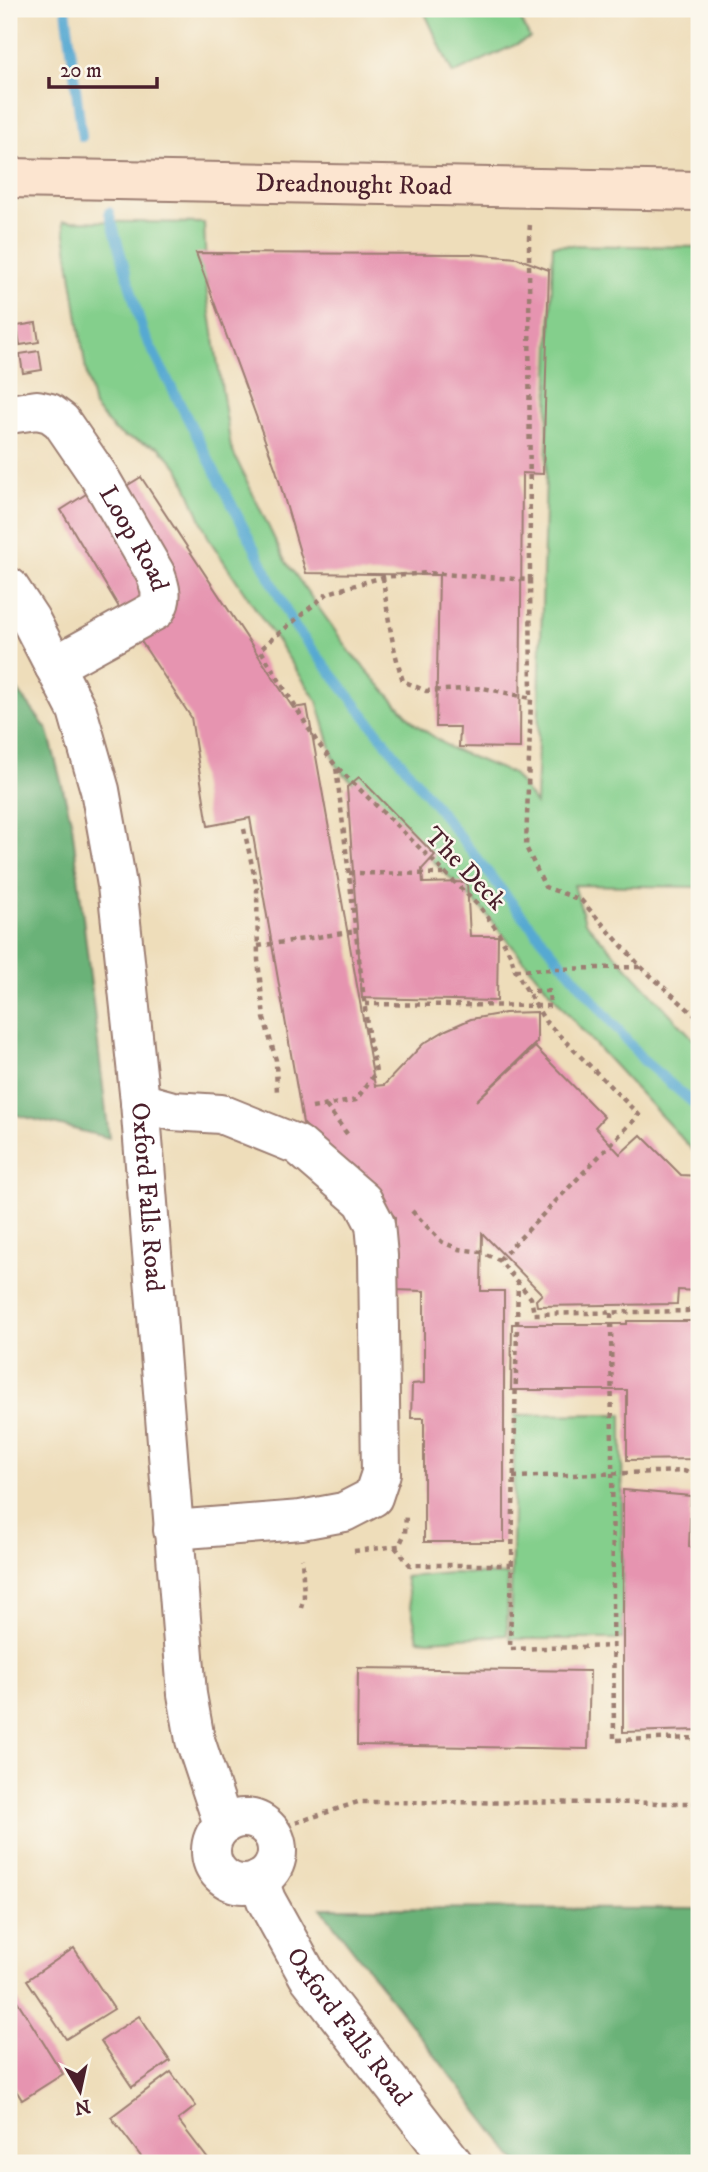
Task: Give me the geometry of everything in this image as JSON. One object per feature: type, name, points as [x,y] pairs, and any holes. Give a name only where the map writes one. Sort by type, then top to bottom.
[{"type":"street","name":"Dreadnought Road","points":[[9,178],[699,191]]},
{"type":"street","name":"Loop Road","points":[[9,414],[37,410],[50,413],[61,421],[100,478],[155,573],[161,590],[162,601],[156,610],[54,666]]},
{"type":"street","name":"Oxford Falls Road","points":[[9,587],[30,619],[77,710],[100,790],[117,885],[140,1102],[187,1694],[195,1740],[223,1824],[235,1818],[248,1817],[261,1822],[271,1831],[277,1843],[277,1856],[271,1871],[259,1881],[308,1976],[453,2163]]},
{"type":"street","points":[[140,1102],[173,1111],[221,1114],[298,1145],[363,1200],[375,1224],[378,1256],[381,1473],[373,1497],[344,1512],[301,1520],[173,1530]]},
{"type":"path","points":[[535,189],[528,238],[531,698],[526,847],[545,887],[581,900],[641,967],[699,1019]]},
{"type":"path","points":[[530,580],[427,573],[383,577],[388,619],[403,681],[426,691],[483,688],[531,698]]},
{"type":"path","name":"The Deck","points":[[383,577],[328,593],[260,649],[317,742],[336,766],[481,908],[499,933],[515,970],[545,1021],[639,1115],[499,1260]]},
{"type":"path","points":[[300,1105],[312,1108],[356,1100],[376,1072],[336,766]]},
{"type":"path","points":[[244,829],[257,888],[258,946],[264,1018],[276,1060],[277,1099]]},
{"type":"path","points":[[349,873],[446,874]]},
{"type":"path","points":[[258,946],[356,931]]},
{"type":"path","points":[[515,970],[641,967]]},
{"type":"path","points":[[365,1004],[550,1006],[549,991],[527,990]]},
{"type":"path","points":[[326,1105],[356,1145]]},
{"type":"path","points":[[407,1205],[442,1242],[459,1249],[481,1252],[499,1260],[531,1297],[534,1314],[687,1311],[699,1307]]},
{"type":"path","points":[[518,1280],[510,1649],[614,1646]]},
{"type":"path","points":[[611,1313],[614,1740],[699,1738]]},
{"type":"path","points":[[513,1477],[684,1471],[699,1477]]},
{"type":"path","points":[[394,1547],[410,1566],[511,1565]]},
{"type":"path","points":[[302,1553],[302,1608]]},
{"type":"path","points":[[277,1829],[358,1802],[699,1803]]},
{"type":"green space","points":[[423,9],[516,9],[530,38],[453,74]]},
{"type":"green space","points":[[63,221],[204,223],[207,294],[231,448],[284,559],[351,653],[415,724],[452,749],[513,774],[536,804],[553,245],[699,247],[699,887],[574,885],[585,922],[699,1045],[699,1157],[578,1026],[481,908],[336,766],[317,701],[209,539],[179,468],[159,447],[125,437],[114,430],[94,407]]},
{"type":"green space","points":[[9,678],[48,731],[72,824],[109,1138],[9,1113]]},
{"type":"green space","points":[[622,1414],[623,1639],[510,1639],[515,1415]]},
{"type":"green space","points":[[451,1573],[508,1575],[507,1635],[418,1639],[405,1577]]},
{"type":"green space","points":[[321,1908],[699,1909],[699,2163],[518,2163]]},
{"type":"building","points":[[196,253],[471,254],[517,258],[549,270],[543,474],[522,473],[520,748],[459,747],[460,727],[436,727],[439,575],[306,573],[276,470]]},
{"type":"building","points":[[36,323],[39,342],[20,345],[17,326]]},
{"type":"building","points":[[39,351],[42,370],[23,373],[20,354]]},
{"type":"building","points":[[116,475],[123,488],[141,477],[293,708],[307,706],[375,1086],[384,1085],[423,1044],[446,1030],[471,1019],[505,1013],[537,1012],[537,1042],[476,1101],[535,1047],[604,1117],[595,1127],[620,1154],[641,1135],[681,1175],[699,1176],[699,1291],[678,1290],[677,1304],[537,1306],[536,1300],[542,1294],[482,1233],[481,1291],[504,1291],[504,1542],[424,1542],[424,1418],[411,1418],[412,1384],[424,1383],[424,1291],[394,1290],[395,1217],[303,1123],[250,818],[208,826],[191,717],[123,614],[61,510]]},
{"type":"building","points":[[359,777],[435,855],[422,869],[423,883],[467,882],[470,936],[498,936],[497,1001],[362,998],[347,787]]},
{"type":"building","points":[[627,1321],[699,1321],[699,1459],[627,1460],[627,1390],[511,1390],[512,1324],[627,1324]]},
{"type":"building","points":[[623,1490],[691,1496],[689,1547],[699,1546],[699,1730],[623,1732]]},
{"type":"building","points":[[358,1668],[590,1671],[588,1749],[357,1745]]},
{"type":"building","points":[[74,1948],[114,2009],[66,2039],[27,1980]]},
{"type":"building","points":[[11,1991],[63,2074],[22,2100],[9,2079]]},
{"type":"building","points":[[139,2016],[170,2061],[132,2087],[101,2041]]},
{"type":"building","points":[[171,2072],[196,2106],[178,2120],[211,2163],[146,2163],[111,2117]]},
{"type":"waterway","points":[[66,9],[82,137]]},
{"type":"waterway","points":[[109,212],[143,332],[295,627],[516,908],[644,1061],[699,1108]]}]
